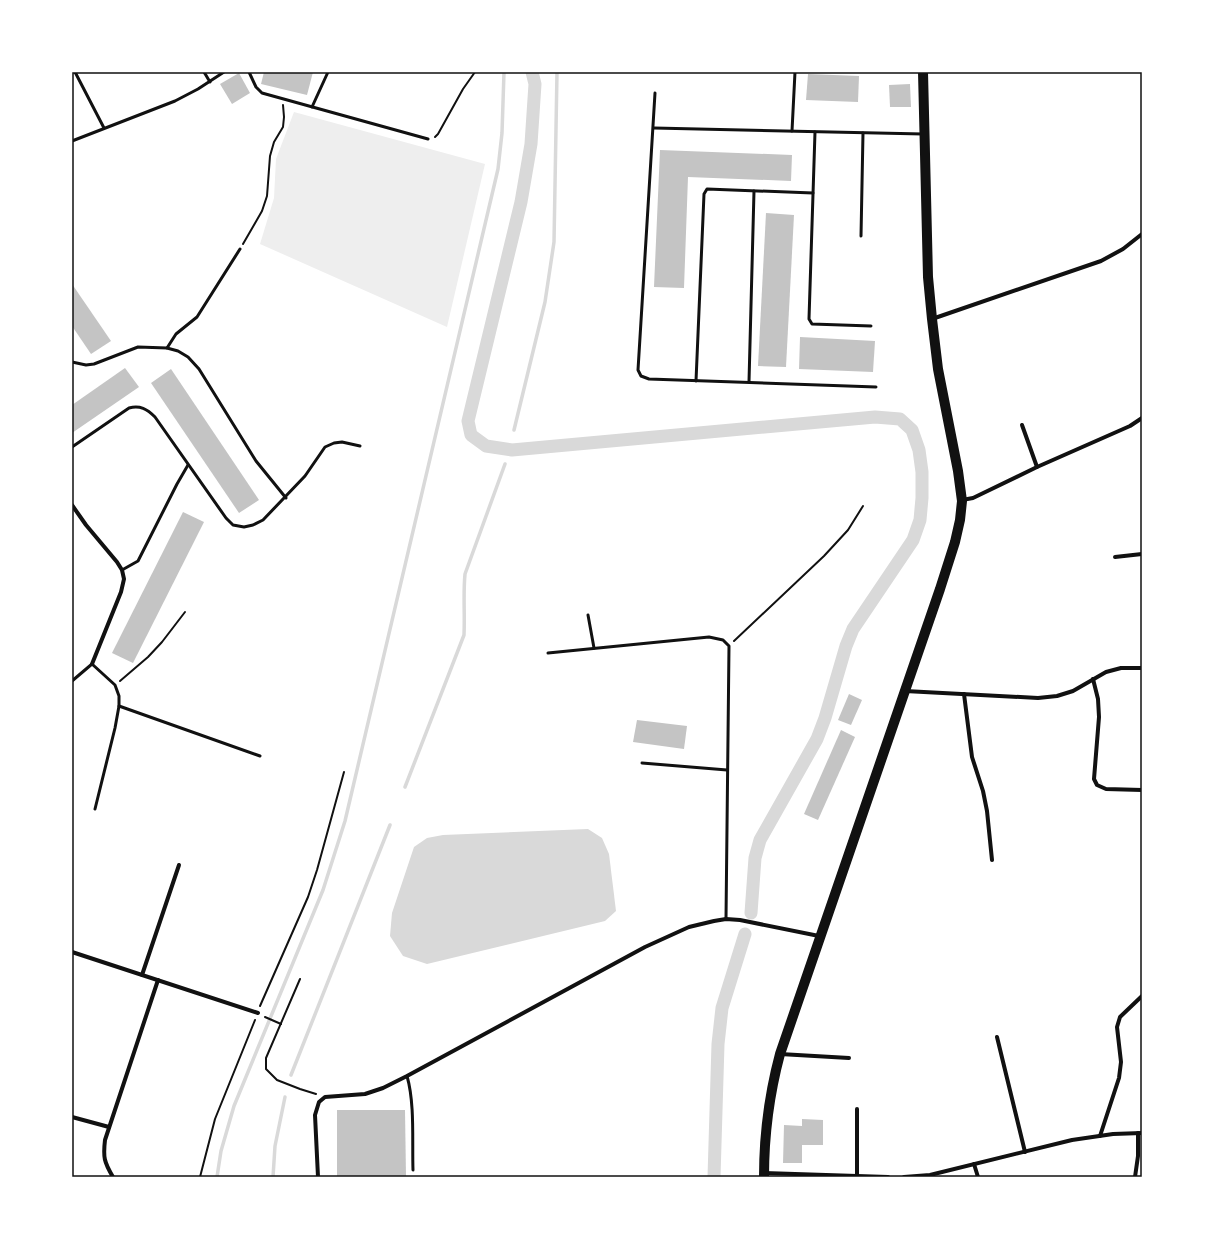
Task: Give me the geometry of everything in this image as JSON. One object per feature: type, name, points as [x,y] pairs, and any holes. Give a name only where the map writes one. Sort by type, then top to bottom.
[{"type":"main road","points":[[764,1175],[765,1133],[768,1106],[780,1054],[905,691],[955,542],[960,520],[962,500],[958,471],[938,369],[928,277],[923,72]]},
{"type":"street","points":[[932,319],[1101,261],[1123,248],[1142,234]]},
{"type":"street","points":[[962,500],[972,498],[1037,467],[1130,426],[1142,418]]},
{"type":"street","points":[[1022,425],[1037,467]]},
{"type":"street","points":[[72,505],[122,570],[124,579],[123,586],[92,664]]},
{"type":"street","points":[[1115,557],[1142,554]]},
{"type":"street","points":[[905,691],[1038,698],[1057,696],[1074,690],[1106,672],[1121,668],[1142,668]]},
{"type":"street","points":[[1093,679],[1098,699],[1099,717],[1094,779],[1097,785],[1106,789],[1142,790]]},
{"type":"street","points":[[964,694],[972,757],[983,791],[987,811],[992,860]]},
{"type":"street","points":[[142,975],[179,865]]},
{"type":"street","points":[[318,1177],[314,1115],[319,1102],[325,1097],[365,1094],[382,1088],[407,1076],[645,947],[689,927],[726,919],[740,920],[820,936]]},
{"type":"street","points":[[72,952],[258,1013]]},
{"type":"street","points":[[112,1177],[103,1156],[104,1140],[158,980]]},
{"type":"street","points":[[1100,1136],[1119,1078],[1120,1062],[1117,1027],[1120,1017],[1142,996]]},
{"type":"street","points":[[997,1037],[1025,1152]]},
{"type":"street","points":[[780,1054],[849,1058]]},
{"type":"street","points":[[857,1109],[857,1176]]},
{"type":"street","points":[[72,1117],[109,1127]]},
{"type":"street","points":[[904,1177],[930,1176],[1072,1140],[1140,1133],[1136,1177]]},
{"type":"street","points":[[974,1164],[978,1177]]},
{"type":"street","points":[[764,1175],[888,1177]]},
{"type":"lane","points":[[75,72],[104,128]]},
{"type":"lane","points":[[204,72],[210,82]]},
{"type":"lane","points":[[72,141],[174,101],[198,89],[224,72]]},
{"type":"lane","points":[[249,72],[256,87],[262,93],[428,139]]},
{"type":"lane","points":[[312,107],[328,72]]},
{"type":"lane","points":[[792,131],[795,72]]},
{"type":"lane","points":[[655,93],[638,370],[641,376],[649,379],[876,387]]},
{"type":"lane","points":[[654,128],[925,134]]},
{"type":"lane","points":[[815,132],[809,319],[812,324],[871,326]]},
{"type":"lane","points":[[861,236],[863,133]]},
{"type":"lane","points":[[696,381],[704,194],[707,189],[813,193]]},
{"type":"lane","points":[[749,382],[754,191]]},
{"type":"lane","points":[[167,348],[176,334],[197,317],[240,248]]},
{"type":"lane","points":[[72,362],[86,365],[94,364],[138,348],[167,348],[178,351],[188,357],[199,369],[256,461],[286,498]]},
{"type":"lane","points":[[72,447],[129,408],[143,407],[155,417],[226,518],[233,524],[244,527],[253,525],[263,520],[286,498],[305,476],[325,447],[334,443],[342,442],[360,446]]},
{"type":"lane","points":[[122,570],[138,561],[188,465]]},
{"type":"lane","points":[[588,615],[594,648]]},
{"type":"lane","points":[[548,652],[709,637],[723,640],[729,646],[726,919]]},
{"type":"lane","points":[[72,681],[92,664],[114,686],[119,696],[119,706],[115,728],[95,809]]},
{"type":"lane","points":[[119,706],[260,756]]},
{"type":"lane","points":[[642,763],[727,770]]},
{"type":"lane","points":[[407,1076],[412,1101],[413,1170]]},
{"type":"path","points":[[428,139],[433,138],[438,134],[475,72]]},
{"type":"path","points":[[240,248],[262,211],[267,196],[270,156],[274,142],[282,127],[284,117],[282,99]]},
{"type":"path","points":[[729,646],[824,556],[848,530],[863,506]]},
{"type":"path","points":[[114,686],[148,657],[162,642],[185,612]]},
{"type":"path","points":[[200,1177],[215,1119],[258,1013],[308,897],[344,772]]},
{"type":"path","points":[[300,979],[266,1058],[266,1069],[277,1080],[300,1090],[325,1097]]},
{"type":"path","points":[[258,1013],[281,1024]]},
{"type":"shaded area","points":[[294,112],[485,164],[447,327],[260,244],[274,198],[276,159]]},
{"type":"shaded area","points":[[588,829],[602,838],[609,854],[616,911],[605,921],[427,964],[403,956],[390,936],[392,913],[414,847],[427,838],[443,835]]},
{"type":"building","points":[[264,72],[313,72],[307,95],[261,84]]},
{"type":"building","points":[[239,73],[250,93],[232,104],[220,84]]},
{"type":"building","points":[[808,74],[859,76],[858,102],[806,100]]},
{"type":"building","points":[[910,84],[911,107],[890,107],[889,85]]},
{"type":"building","points":[[660,150],[792,155],[791,181],[688,177],[684,288],[654,287]]},
{"type":"building","points":[[766,213],[794,215],[786,367],[758,366]]},
{"type":"building","points":[[72,284],[111,341],[91,354],[72,326]]},
{"type":"building","points":[[800,337],[875,341],[873,372],[799,369]]},
{"type":"building","points":[[125,368],[139,387],[72,433],[72,405]]},
{"type":"building","points":[[171,369],[259,500],[239,513],[151,383]]},
{"type":"building","points":[[183,512],[204,522],[133,663],[112,653]]},
{"type":"building","points":[[849,694],[862,700],[851,725],[838,720]]},
{"type":"building","points":[[637,720],[687,726],[684,749],[633,742]]},
{"type":"building","points":[[841,730],[855,737],[818,820],[804,814]]},
{"type":"building","points":[[337,1110],[405,1110],[406,1177],[337,1177]]},
{"type":"building","points":[[802,1119],[823,1120],[823,1145],[802,1145],[802,1163],[783,1163],[784,1125],[802,1126]]},
{"type":"waterway","points":[[217,1177],[221,1151],[234,1106],[323,890],[345,821],[498,169],[502,133],[504,72]]},
{"type":"waterway","points":[[532,72],[535,84],[531,144],[521,202],[468,421],[471,435],[486,446],[512,450],[875,417],[900,419],[912,430],[919,450],[922,472],[922,498],[920,520],[913,540],[853,629],[846,646],[825,718],[817,739],[760,840],[755,858],[751,913]]},
{"type":"waterway","points":[[514,430],[545,302],[554,242],[557,72]]},
{"type":"waterway","points":[[405,787],[464,635],[465,574],[505,464]]},
{"type":"waterway","points":[[291,1075],[390,825]]},
{"type":"waterway","points":[[714,1177],[718,1044],[722,1008],[745,934]]},
{"type":"waterway","points":[[273,1177],[275,1146],[285,1097]]}]
